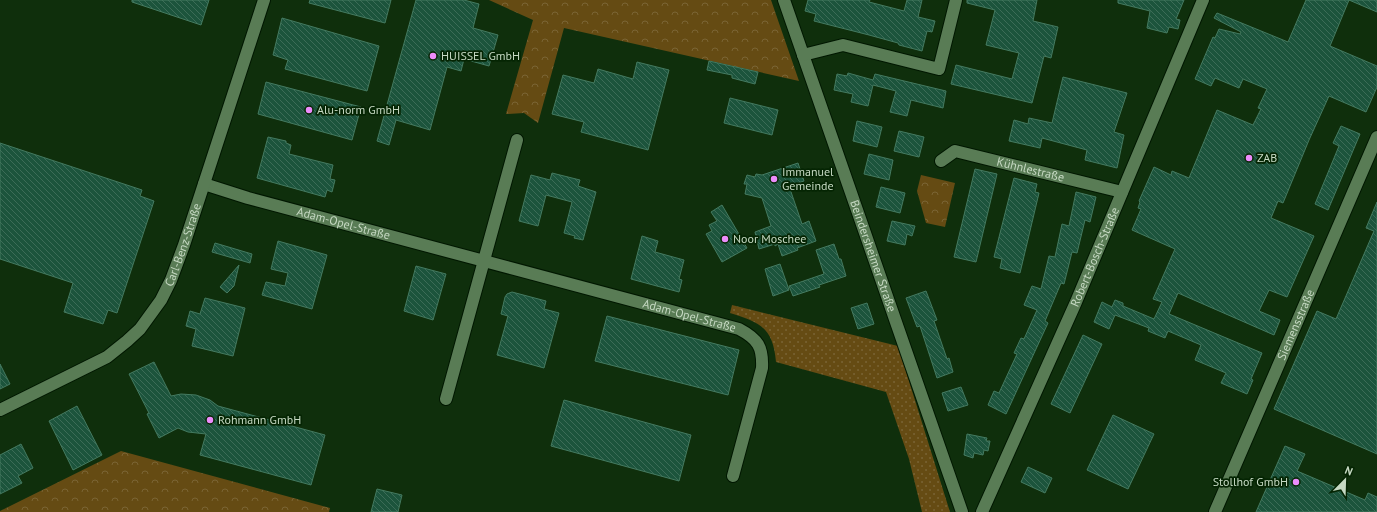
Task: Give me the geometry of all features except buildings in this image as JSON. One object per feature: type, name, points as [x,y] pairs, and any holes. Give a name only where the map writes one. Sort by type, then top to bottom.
[{"type":"street","name":"Carl-Benz-Straße","points":[[0,410],[107,357],[140,329],[161,300],[171,280],[204,184],[264,0]]},
{"type":"street","name":"Beindersheimer Straße","points":[[784,0],[962,512]]},
{"type":"street","points":[[803,55],[843,45],[939,69],[956,0]]},
{"type":"street","name":"Robert-Bosch-Straße","points":[[982,512],[1076,302],[1203,0]]},
{"type":"street","name":"Siemensstraße","points":[[1215,512],[1377,137]]},
{"type":"street","points":[[446,399],[517,140]]},
{"type":"street","name":"Kühnlestraße","points":[[941,160],[956,151],[1122,192]]},
{"type":"street","name":"Adam-Opel-Straße","points":[[204,184],[248,198],[739,329],[750,335],[759,343],[763,356],[762,368],[733,476]]},
{"type":"green space","points":[[489,0],[771,0],[799,81],[564,28],[538,123],[524,113],[506,114],[533,20]]},
{"type":"green space","points":[[921,175],[955,183],[945,227],[926,223],[917,191]]},
{"type":"green space","points":[[732,305],[898,346],[950,512],[922,512],[909,459],[886,392],[776,362],[772,341],[768,334],[757,323],[730,313]]},
{"type":"green space","points":[[121,451],[330,508],[329,512],[0,512]]},
{"type":"place","name":"HUISSEL GmbH","points":[[433,56]]},
{"type":"place","name":"Alu-norm GmbH","points":[[309,110]]},
{"type":"place","name":"ZAB","points":[[1249,158]]},
{"type":"place","name":"Immanuel Gemeinde","points":[[774,179]]},
{"type":"place","name":"Noor Moschee","points":[[725,239]]},
{"type":"place","name":"Rohmann GmbH","points":[[210,420]]},
{"type":"place","name":"Stollhof GmbH","points":[[1296,482]]}]
